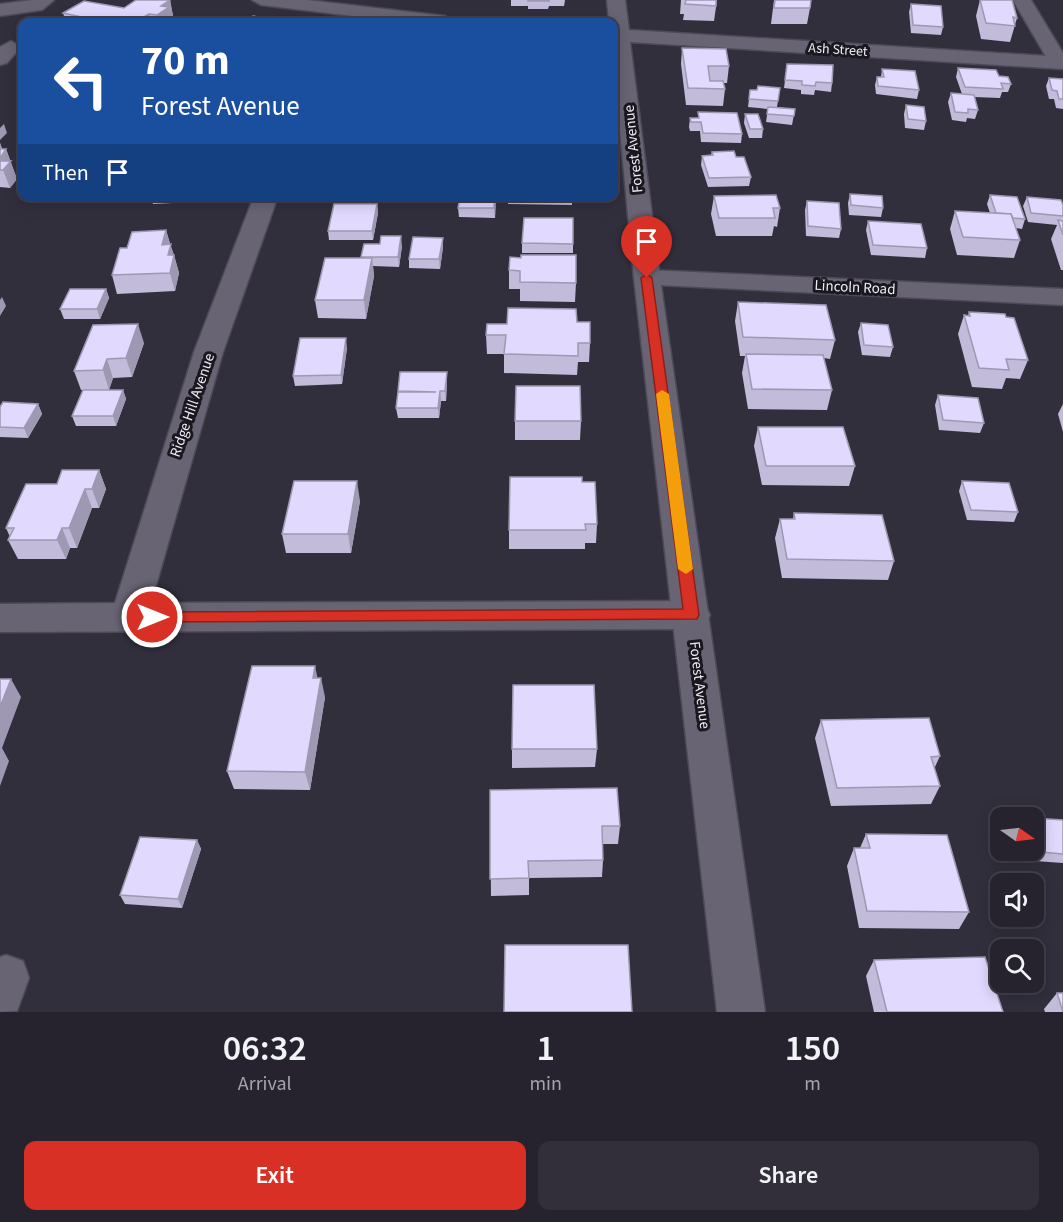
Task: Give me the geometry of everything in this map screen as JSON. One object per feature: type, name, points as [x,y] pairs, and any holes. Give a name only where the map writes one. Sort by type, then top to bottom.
[{"type":"street","points":[[0,10],[35,6],[45,0]]},
{"type":"street","points":[[261,0],[298,2],[416,18]]},
{"type":"street","name":"Forest Avenue","points":[[616,0],[617,18]]},
{"type":"street","points":[[1022,0],[1061,63]]},
{"type":"street","name":"Ash Street","points":[[618,35],[1061,63]]},
{"type":"street","name":"Forest Avenue","points":[[618,43],[741,1012]]},
{"type":"street","name":"Ridge Hill Avenue","points":[[129,618],[175,454],[245,249],[264,201]]},
{"type":"street","name":"Lincoln Road","points":[[647,278],[1063,297]]},
{"type":"street","points":[[0,618],[692,615]]},
{"type":"building","points":[[136,0],[170,0],[161,6],[169,7],[157,15],[149,14],[142,18],[86,18],[63,13],[84,1],[124,8]]},
{"type":"building","points":[[686,0],[716,0],[716,6],[685,4]]},
{"type":"building","points":[[775,0],[811,0],[810,8],[774,8]]},
{"type":"building","points":[[980,0],[1012,0],[1017,18],[1013,17],[1015,26],[986,23]]},
{"type":"building","points":[[911,4],[941,6],[943,27],[913,25]]},
{"type":"building","points":[[682,48],[726,49],[729,66],[708,66],[710,81],[723,81],[725,89],[688,88]]},
{"type":"building","points":[[787,64],[833,65],[832,83],[816,82],[815,86],[802,85],[802,81],[785,80]]},
{"type":"building","points":[[958,68],[996,70],[999,76],[1008,77],[1011,84],[1001,83],[1003,89],[965,87]]},
{"type":"building","points":[[882,69],[915,71],[919,90],[878,86],[877,77],[884,77]]},
{"type":"building","points":[[1049,78],[1063,79],[1063,99],[1059,99],[1057,91],[1052,90]]},
{"type":"building","points":[[758,86],[780,88],[778,101],[749,99],[750,90],[757,90]]},
{"type":"building","points":[[951,93],[974,95],[978,110],[968,109],[968,113],[955,112]]},
{"type":"building","points":[[906,105],[924,107],[926,121],[908,119]]},
{"type":"building","points":[[768,107],[795,109],[794,116],[767,114]]},
{"type":"building","points":[[698,112],[737,113],[742,134],[703,133],[701,122],[691,122],[690,118],[699,118]]},
{"type":"building","points":[[745,114],[758,114],[763,129],[750,129]]},
{"type":"building","points":[[0,149],[6,149],[0,158]]},
{"type":"building","points":[[734,151],[736,157],[744,157],[751,177],[709,178],[702,156],[713,155],[712,152]]},
{"type":"building","points":[[0,161],[11,161],[3,170],[0,170]]},
{"type":"building","points":[[850,194],[882,196],[883,208],[851,205]]},
{"type":"building","points":[[776,195],[780,208],[773,208],[775,218],[719,218],[714,196]]},
{"type":"building","points":[[990,195],[1017,197],[1025,219],[1013,218],[1011,214],[996,213]]},
{"type":"building","points":[[1027,197],[1061,200],[1063,216],[1031,213]]},
{"type":"building","points":[[459,201],[495,201],[494,208],[458,208]]},
{"type":"building","points":[[807,201],[839,203],[841,229],[808,226]]},
{"type":"building","points":[[334,204],[377,204],[372,231],[328,231]]},
{"type":"building","points":[[955,211],[1011,214],[1020,240],[963,237]]},
{"type":"building","points":[[524,218],[573,218],[573,244],[522,243]]},
{"type":"building","points":[[1058,220],[1063,221],[1063,235]]},
{"type":"building","points":[[868,221],[921,224],[927,248],[873,245]]},
{"type":"building","points":[[166,230],[162,245],[171,244],[168,255],[174,255],[170,273],[112,275],[120,248],[127,248],[132,232]]},
{"type":"building","points":[[381,236],[401,236],[398,257],[361,257],[364,244],[380,244]]},
{"type":"building","points":[[413,237],[443,238],[439,259],[409,259]]},
{"type":"building","points":[[521,255],[576,255],[576,283],[520,282],[520,271],[509,270],[510,257],[521,258]]},
{"type":"building","points":[[325,258],[372,258],[364,300],[315,300]]},
{"type":"building","points":[[70,289],[106,289],[97,309],[60,309]]},
{"type":"building","points":[[738,302],[826,305],[835,340],[743,337]]},
{"type":"building","points":[[508,308],[576,309],[577,322],[590,322],[590,343],[578,343],[578,356],[504,354],[506,335],[486,335],[487,324],[507,324]]},
{"type":"building","points":[[969,312],[1005,314],[1006,317],[1014,318],[1028,360],[1006,359],[1009,370],[979,368],[964,315],[970,316]]},
{"type":"building","points":[[861,323],[888,325],[893,347],[864,345]]},
{"type":"building","points":[[138,324],[126,358],[107,359],[103,370],[74,371],[93,325]]},
{"type":"building","points":[[300,338],[346,338],[341,375],[293,376]]},
{"type":"building","points":[[746,354],[823,355],[832,390],[752,389]]},
{"type":"building","points":[[400,372],[447,372],[445,391],[440,391],[438,408],[396,408],[398,392],[436,392],[398,391]]},
{"type":"building","points":[[516,386],[580,386],[581,421],[515,421]]},
{"type":"building","points":[[83,390],[123,390],[113,416],[72,416]]},
{"type":"building","points":[[938,395],[978,398],[984,423],[943,420]]},
{"type":"building","points":[[3,402],[38,404],[24,428],[0,427],[0,407]]},
{"type":"building","points":[[758,427],[843,427],[855,466],[766,466]]},
{"type":"building","points":[[62,470],[99,470],[92,489],[85,489],[69,528],[62,528],[57,540],[8,540],[14,528],[6,528],[26,484],[57,484]]},
{"type":"building","points":[[510,477],[582,477],[582,482],[595,482],[597,524],[585,524],[586,530],[509,530]]},
{"type":"building","points":[[294,481],[357,481],[348,534],[282,534]]},
{"type":"building","points":[[962,481],[1009,483],[1018,512],[971,510]]},
{"type":"building","points":[[794,513],[882,515],[894,561],[787,559],[780,519],[795,519]]},
{"type":"building","points":[[252,666],[315,666],[313,678],[321,678],[305,772],[227,771]]},
{"type":"building","points":[[0,679],[11,679],[0,707]]},
{"type":"building","points":[[513,685],[594,685],[597,749],[512,749]]},
{"type":"building","points":[[929,718],[940,756],[931,757],[940,786],[837,788],[821,720]]},
{"type":"building","points":[[617,788],[620,826],[602,826],[603,860],[528,861],[529,878],[490,879],[490,790]]},
{"type":"building","points":[[1044,819],[1063,820],[1063,854],[1044,852]]},
{"type":"building","points":[[866,834],[947,835],[969,912],[867,911],[854,848],[870,848]]},
{"type":"building","points":[[140,837],[197,840],[178,899],[120,895]]},
{"type":"building","points":[[505,945],[628,945],[632,1012],[504,1012]]},
{"type":"building","points":[[985,957],[990,972],[990,993],[997,993],[1003,1012],[887,1012],[874,960]]},
{"type":"building","points":[[1057,993],[1063,993],[1063,1012]]},
{"type":"slow traffic","points":[[662,394],[686,569]]},
{"type":"route","points":[[152,617],[692,615],[647,278]]}]
